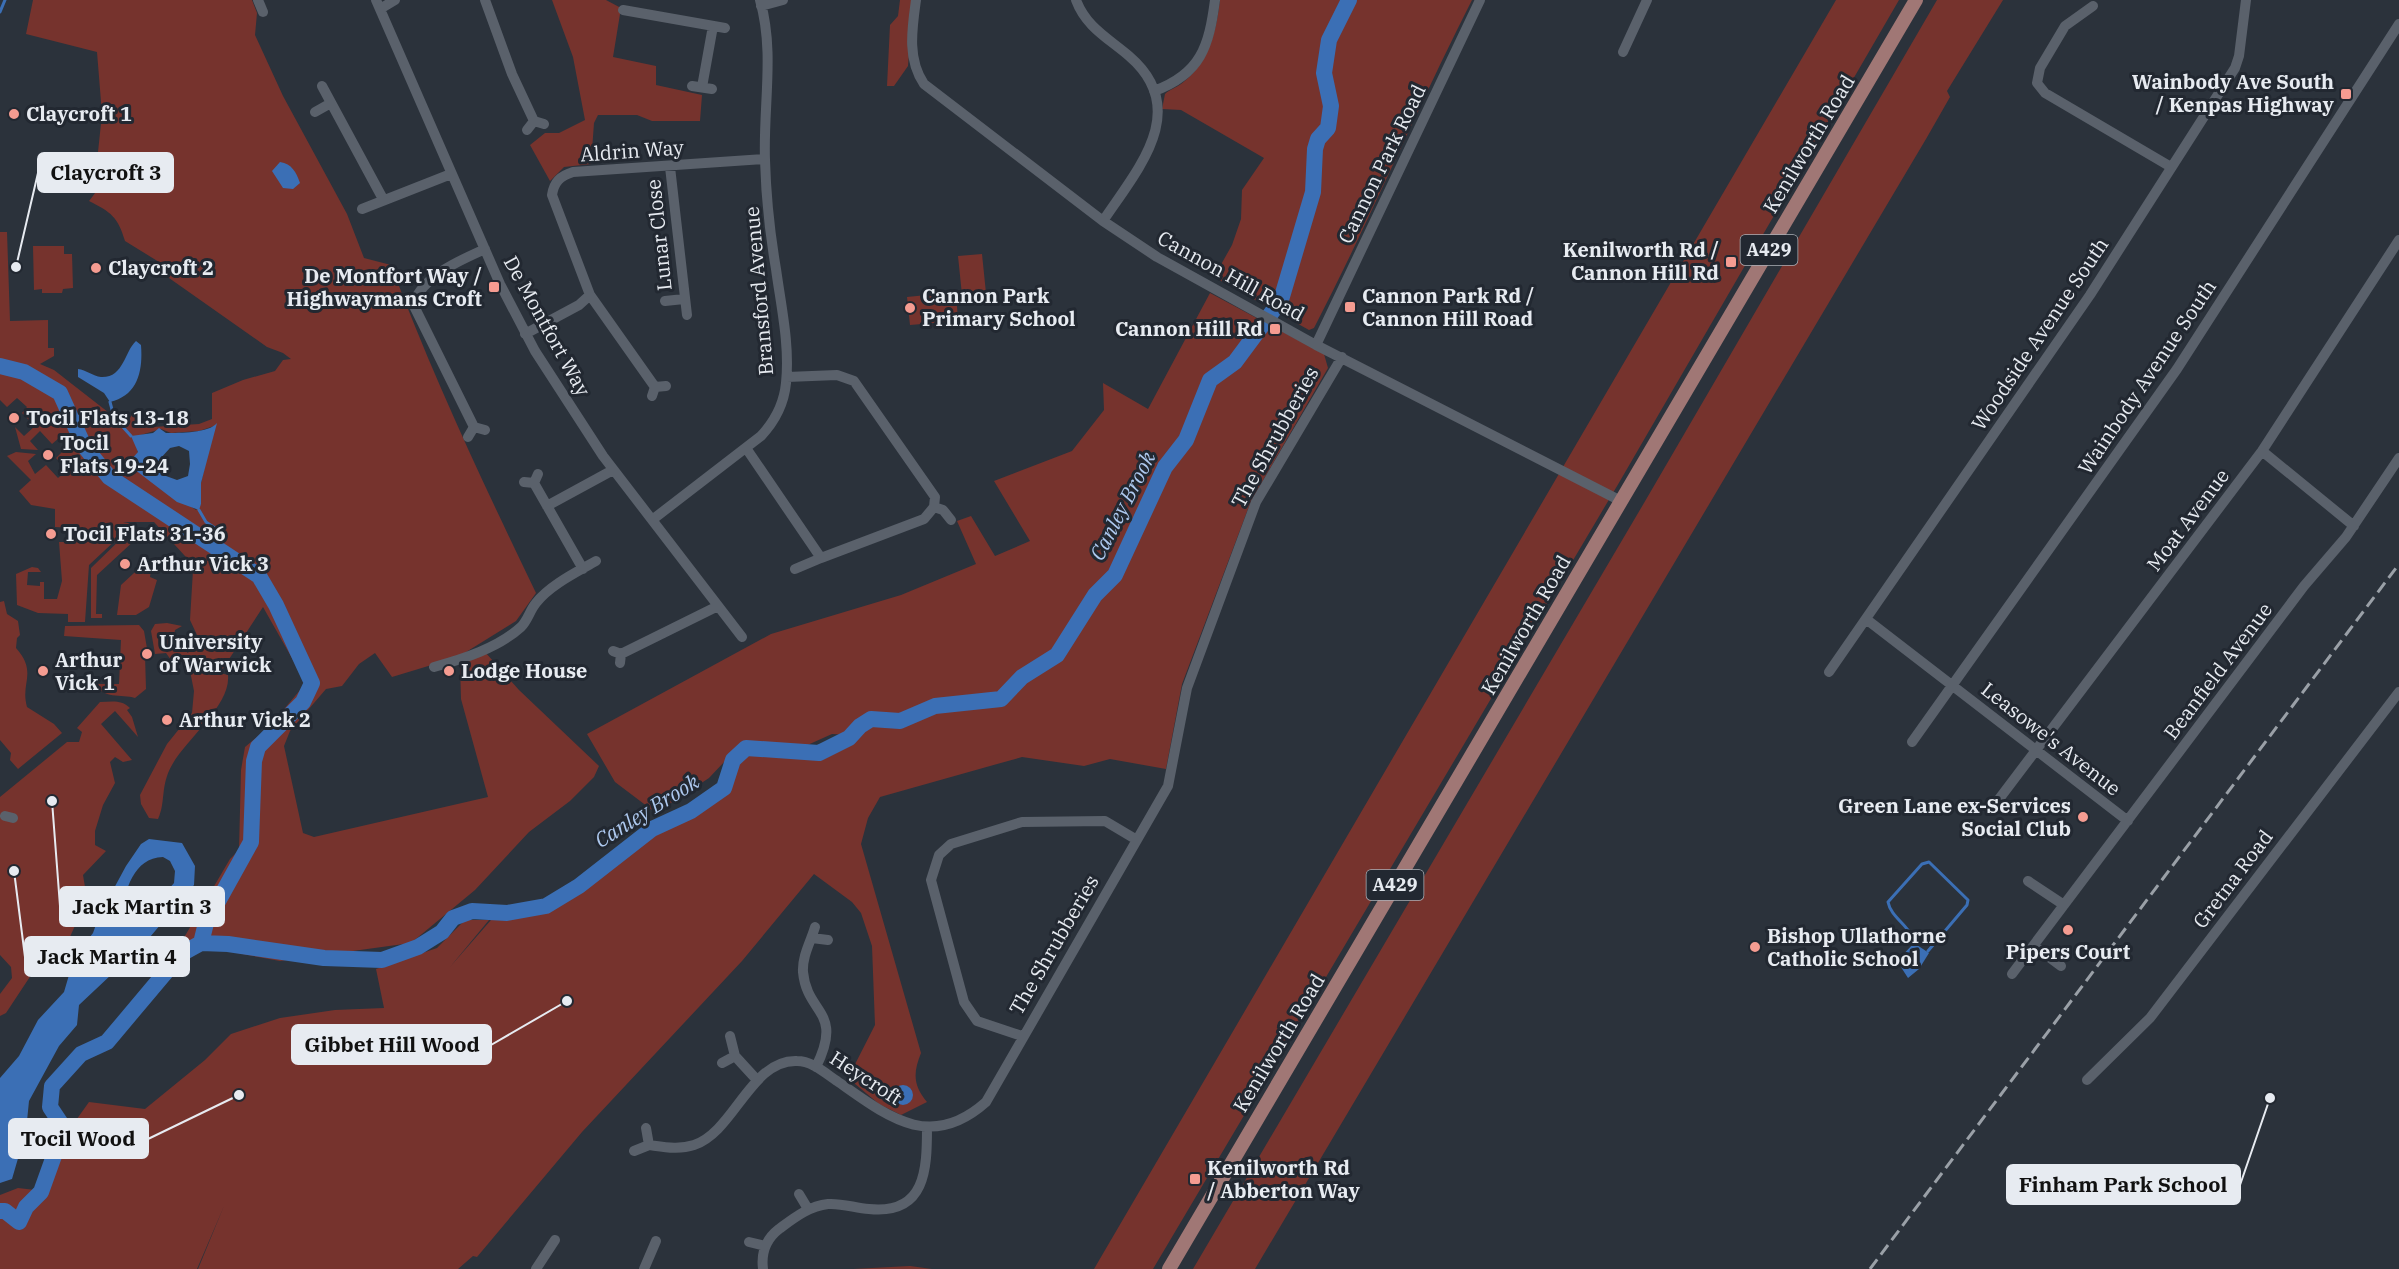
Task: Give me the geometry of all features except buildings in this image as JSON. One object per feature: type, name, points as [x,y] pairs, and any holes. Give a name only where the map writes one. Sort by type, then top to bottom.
[{"type":"main road","name":"Kenilworth Road","points":[[1169,1269],[1916,0]]},
{"type":"street","points":[[258,0],[263,12]]},
{"type":"street","points":[[378,4],[395,0]]},
{"type":"street","points":[[485,0],[512,74],[535,125]]},
{"type":"street","points":[[635,0],[628,11],[725,28]]},
{"type":"street","points":[[760,3],[783,0]]},
{"type":"street","name":"Cannon Hill Road","points":[[916,0],[912,57],[924,84],[1103,221],[1156,256],[1316,345],[1621,501]]},
{"type":"street","points":[[1076,0],[1092,27],[1138,65],[1154,91],[1158,120],[1152,145],[1103,221]]},
{"type":"street","points":[[1154,91],[1182,78],[1200,57],[1209,39],[1215,0]]},
{"type":"street","name":"Cannon Park Road","points":[[1316,345],[1480,0]]},
{"type":"street","points":[[1623,52],[1647,0]]},
{"type":"street","name":"Woodside Avenue South","points":[[1829,672],[2090,295],[2237,62],[2246,0]]},
{"type":"street","name":"Bransford Avenue","points":[[652,520],[766,431],[784,398],[785,330],[774,258],[765,159],[768,45],[760,3]]},
{"type":"street","name":"De Montfort Way","points":[[378,4],[451,174],[525,334],[572,411],[613,470],[742,637]]},
{"type":"street","points":[[2093,6],[2065,26],[2037,74],[2038,86],[2045,93],[2171,167]]},
{"type":"street","name":"Wainbody Avenue South","points":[[1912,742],[2177,369],[2399,24]]},
{"type":"street","points":[[702,87],[712,26]]},
{"type":"street","points":[[322,86],[384,199]]},
{"type":"street","points":[[315,112],[331,104]]},
{"type":"street","name":"Aldrin Way","points":[[658,390],[590,295],[552,195],[557,181],[573,172],[765,159]]},
{"type":"street","name":"Lunar Close","points":[[670,166],[687,315]]},
{"type":"street","points":[[362,209],[451,174]]},
{"type":"street","name":"Moat Avenue","points":[[1990,811],[2262,451],[2399,240]]},
{"type":"street","points":[[476,432],[413,303],[418,291],[439,274],[485,249]]},
{"type":"street","points":[[525,334],[579,305],[590,295]]},
{"type":"street","name":"Lunar Close","points":[[665,301],[684,299]]},
{"type":"street","name":"The Shrubberies","points":[[1137,840],[1105,821],[1022,822],[951,844],[939,855],[931,880],[964,1002],[977,1021],[1022,1036],[1137,840],[1168,786],[1191,674],[1256,502],[1342,357]]},
{"type":"street","points":[[786,377],[837,375],[854,381],[935,497],[934,507],[924,519],[795,569]]},
{"type":"street","points":[[746,448],[821,558]]},
{"type":"street","points":[[2262,451],[2354,526]]},
{"type":"street","name":"Beanfield Avenue","points":[[2012,974],[2304,586],[2354,526],[2399,458]]},
{"type":"street","points":[[547,506],[613,470]]},
{"type":"street","points":[[532,480],[583,568]]},
{"type":"street","points":[[934,507],[943,510],[951,520]]},
{"type":"street","points":[[434,667],[497,648],[523,625],[535,604],[545,594],[596,561]]},
{"type":"street","points":[[618,656],[718,606]]},
{"type":"street","name":"Leasowe's Avenue","points":[[1866,619],[2128,820]]},
{"type":"street","name":"Gretna Road","points":[[2087,1080],[2150,1018],[2399,692]]},
{"type":"street","points":[[2028,881],[2064,905]]},
{"type":"street","points":[[814,927],[804,958],[803,972],[812,996],[826,1021],[827,1034],[816,1067]]},
{"type":"street","points":[[812,938],[828,940]]},
{"type":"street","points":[[2034,946],[2061,966]]},
{"type":"street","points":[[730,1036],[735,1056],[757,1080]]},
{"type":"street","name":"Heycroft","points":[[634,1151],[649,1145],[682,1148],[709,1137],[757,1080],[788,1062],[804,1062],[816,1067],[894,1120],[927,1127],[962,1120],[986,1102],[1004,1074],[1022,1036]]},
{"type":"street","points":[[722,1063],[735,1056]]},
{"type":"street","points":[[763,1266],[765,1246],[775,1232],[808,1209],[828,1204],[894,1208],[907,1200],[918,1189],[925,1174],[927,1127]]},
{"type":"street","points":[[646,1128],[649,1145]]},
{"type":"street","points":[[799,1194],[808,1209]]},
{"type":"street","points":[[536,1269],[555,1240]]},
{"type":"street","points":[[644,1269],[656,1241]]},
{"type":"street","points":[[749,1242],[765,1246]]},
{"type":"shaded area","points":[[33,0],[252,0],[257,13],[255,35],[283,96],[347,214],[364,258],[391,265],[442,390],[536,593],[516,621],[458,657],[392,677],[375,653],[359,664],[342,686],[326,689],[290,731],[284,746],[303,833],[314,837],[488,797],[461,699],[460,664],[485,652],[519,690],[599,766],[594,777],[570,801],[529,832],[475,890],[411,943],[280,961],[226,951],[197,950],[182,941],[230,859],[239,850],[241,770],[245,747],[269,727],[306,683],[263,607],[220,673],[228,675],[223,698],[168,773],[158,819],[149,818],[141,804],[140,795],[167,744],[192,713],[194,691],[188,661],[171,660],[166,653],[155,654],[151,631],[155,624],[167,623],[182,626],[175,630],[173,641],[188,653],[197,635],[190,620],[193,570],[204,569],[195,567],[154,522],[123,522],[133,524],[89,565],[85,622],[68,622],[68,614],[38,613],[17,605],[16,574],[32,567],[38,568],[41,572],[28,572],[27,585],[40,586],[40,582],[44,582],[44,599],[57,599],[62,581],[59,542],[72,542],[73,528],[55,527],[55,509],[31,505],[19,491],[31,480],[7,456],[16,452],[36,454],[28,461],[35,474],[46,465],[58,478],[67,470],[56,458],[67,447],[59,438],[52,444],[40,431],[30,441],[38,450],[21,449],[15,427],[24,436],[35,426],[22,413],[27,407],[17,398],[7,407],[0,400],[0,232],[7,232],[10,321],[48,320],[48,348],[54,348],[54,356],[40,364],[54,370],[122,423],[127,423],[133,413],[138,415],[138,428],[199,424],[212,419],[212,393],[243,380],[275,371],[283,360],[291,359],[267,347],[169,278],[159,262],[125,241],[120,226],[113,216],[89,201],[101,183],[103,173],[101,162],[120,162],[119,158],[98,152],[102,114],[97,52],[26,34]],"holes":[[[214,426],[201,483],[201,504],[196,510],[130,466],[131,459],[138,453],[134,437],[161,429],[171,433],[199,431]]]},
{"type":"shaded area","points":[[552,0],[606,0],[621,8],[613,57],[656,66],[656,85],[702,95],[700,121],[652,121],[637,115],[598,115],[594,123],[591,164],[564,167],[550,181],[530,145],[545,133],[559,133],[585,120],[573,57]]},
{"type":"shaded area","points":[[900,0],[913,0],[908,66],[894,86],[887,86],[890,25],[898,16]]},
{"type":"shaded area","points":[[1220,0],[1472,0],[1335,287],[1314,328],[1309,330],[1214,277],[1232,245],[1241,219],[1242,190],[1264,158],[1181,110],[1162,109],[1165,94],[1191,76],[1205,57],[1216,24]]},
{"type":"shaded area","points":[[1836,0],[1899,0],[1620,481],[1153,1269],[1094,1269]]},
{"type":"shaded area","points":[[1937,0],[2003,0],[1947,91],[1950,97],[1926,139],[1255,1269],[1193,1269],[1644,503]]},
{"type":"shaded area","points":[[33,246],[64,246],[64,254],[72,254],[73,288],[63,289],[62,293],[42,293],[42,289],[34,290]]},
{"type":"shaded area","points":[[982,254],[986,293],[962,295],[958,256]]},
{"type":"shaded area","points":[[956,292],[958,321],[910,325],[907,297]]},
{"type":"shaded area","points":[[1210,293],[1324,354],[1328,368],[1251,501],[1182,684],[1166,769],[1110,759],[1084,766],[1022,757],[880,797],[868,818],[861,844],[921,1053],[916,1079],[919,1090],[927,1102],[901,1115],[879,1104],[848,1078],[875,1025],[872,946],[861,913],[852,902],[814,874],[742,961],[582,1132],[477,1257],[473,1256],[458,1269],[198,1269],[224,1206],[197,1269],[0,1269],[0,1195],[18,1188],[44,1191],[74,1123],[89,1102],[145,1109],[205,1060],[231,1034],[280,1018],[335,1010],[384,1008],[376,969],[437,948],[465,920],[489,920],[450,967],[491,920],[520,917],[550,910],[656,831],[691,816],[728,791],[736,762],[748,751],[805,756],[820,755],[845,745],[855,735],[832,734],[803,747],[742,743],[709,778],[656,813],[615,782],[587,734],[771,634],[901,595],[976,564],[957,521],[971,516],[995,556],[1030,541],[994,481],[1072,451],[1104,410],[1103,383],[1148,409]]},
{"type":"shaded area","points":[[128,532],[136,539],[97,575],[96,614],[102,614],[102,618],[91,618],[91,568]]},
{"type":"shaded area","points":[[147,561],[156,569],[151,570],[150,577],[157,580],[149,607],[136,615],[117,615],[121,585]]},
{"type":"shaded area","points":[[4,601],[7,614],[18,621],[20,635],[17,638],[16,648],[26,664],[27,707],[54,724],[62,733],[18,769],[10,760],[11,753],[0,740],[0,602]]},
{"type":"shaded area","points":[[139,625],[144,631],[148,654],[145,655],[146,689],[135,698],[103,692],[97,684],[119,684],[121,640],[64,636],[65,626]]},
{"type":"shaded area","points":[[100,702],[119,702],[127,705],[130,708],[127,710],[132,717],[138,737],[115,711],[101,724],[132,760],[123,762],[115,757],[110,762],[115,783],[103,805],[95,831],[95,845],[106,851],[83,875],[87,899],[60,959],[45,954],[6,1013],[0,1016],[0,994],[12,978],[11,967],[0,955],[0,797],[67,742],[79,742],[82,732],[77,728]]},
{"type":"shaded area","points":[[910,1266],[932,1269],[853,1269]]},
{"type":"water","points":[[280,162],[291,167],[297,175],[300,183],[293,189],[283,188],[272,171]]},
{"type":"water","points":[[136,341],[141,345],[141,364],[137,381],[127,394],[119,399],[110,402],[104,393],[78,377],[78,369],[101,377],[114,373],[123,364]]},
{"type":"water","points":[[217,423],[201,483],[199,510],[177,502],[130,466],[129,462],[138,452],[131,436],[153,433],[159,428],[166,433],[179,433],[201,431]],"holes":[[[179,446],[189,451],[188,476],[177,480],[166,476],[159,460],[170,448]]]},
{"type":"water","points":[[149,839],[182,843],[195,866],[194,885],[150,937],[129,946],[117,959],[112,974],[79,1005],[77,1025],[59,1046],[29,1101],[26,1131],[12,1179],[0,1183],[0,1078],[19,1056],[38,1020],[64,992],[74,958],[93,933],[99,916],[126,866],[141,844]],"holes":[[[163,857],[170,861],[175,871],[174,883],[144,918],[135,924],[125,923],[120,915],[132,877],[144,863],[153,859]]]},
{"type":"water","points":[[1914,943],[1929,953],[1919,969],[1908,978],[1897,961]]},
{"type":"water","points":[[903,1085],[910,1088],[913,1095],[910,1102],[903,1105],[896,1102],[893,1095],[896,1088]]},
{"type":"waterway","points":[[0,12],[5,0]]},
{"type":"waterway","name":"Canley Brook","points":[[0,1211],[5,1211],[19,1222],[26,1207],[41,1192],[64,1128],[50,1107],[52,1086],[81,1054],[107,1042],[181,954],[201,943],[228,944],[324,958],[382,960],[418,947],[442,932],[453,918],[472,911],[507,913],[546,906],[579,886],[652,829],[691,811],[724,788],[733,760],[746,748],[819,753],[849,738],[860,726],[871,719],[900,721],[935,706],[1001,699],[1022,677],[1057,655],[1095,595],[1115,575],[1165,467],[1186,440],[1210,380],[1235,362],[1281,300],[1313,192],[1315,149],[1318,139],[1328,128],[1331,106],[1324,73],[1329,40],[1349,0]]},
{"type":"waterway","points":[[0,366],[24,372],[60,393],[84,446],[109,477],[259,576],[276,605],[312,683],[303,702],[258,747],[254,761],[251,842],[206,923],[201,943]]},
{"type":"waterway","points":[[110,402],[114,417],[131,436]]},
{"type":"waterway","points":[[199,510],[206,522],[218,530],[219,550]]},
{"type":"waterway","points":[[1914,943],[1888,902],[1922,864],[1929,862],[1968,900],[1967,905],[1928,951]]},
{"type":"railway","points":[[1870,1269],[2399,564]]},
{"type":"place","name":"Wainbody Ave South / Kenpas Highway","points":[[2346,94]]},
{"type":"place","name":"Claycroft 1","points":[[14,114]]},
{"type":"place","name":"Kenilworth Rd / Cannon Hill Rd","points":[[1731,262]]},
{"type":"place","name":"Claycroft 3","points":[[16,267]]},
{"type":"place","name":"Claycroft 2","points":[[96,268]]},
{"type":"place","name":"De Montfort Way / Highwaymans Croft","points":[[494,287]]},
{"type":"place","name":"Cannon Park Rd / Cannon Hill Road","points":[[1350,307]]},
{"type":"place","name":"Cannon Park Primary School","points":[[910,308]]},
{"type":"place","name":"Cannon Hill Rd","points":[[1275,329]]},
{"type":"place","name":"Tocil Flats 13-18","points":[[14,418]]},
{"type":"place","name":"Tocil Flats 19-24","points":[[48,455]]},
{"type":"place","name":"Tocil Flats 31-36","points":[[51,534]]},
{"type":"place","name":"Arthur Vick 3","points":[[125,564]]},
{"type":"place","name":"University of Warwick","points":[[147,654]]},
{"type":"place","name":"Arthur Vick 1","points":[[43,671]]},
{"type":"place","name":"Lodge House","points":[[449,671]]},
{"type":"place","name":"Arthur Vick 2","points":[[167,720]]},
{"type":"place","name":"Jack Martin 3","points":[[52,801]]},
{"type":"place","name":"Green Lane ex-Services Social Club","points":[[2083,817]]},
{"type":"place","name":"Jack Martin 4","points":[[14,871]]},
{"type":"place","name":"Pipers Court","points":[[2068,930]]},
{"type":"place","name":"Bishop Ullathorne Catholic School","points":[[1755,947]]},
{"type":"place","name":"Gibbet Hill Wood","points":[[567,1001]]},
{"type":"place","name":"Tocil Wood","points":[[239,1095]]},
{"type":"place","name":"Finham Park School","points":[[2270,1098]]},
{"type":"place","name":"Kenilworth Rd / Abberton Way","points":[[1195,1179]]}]
